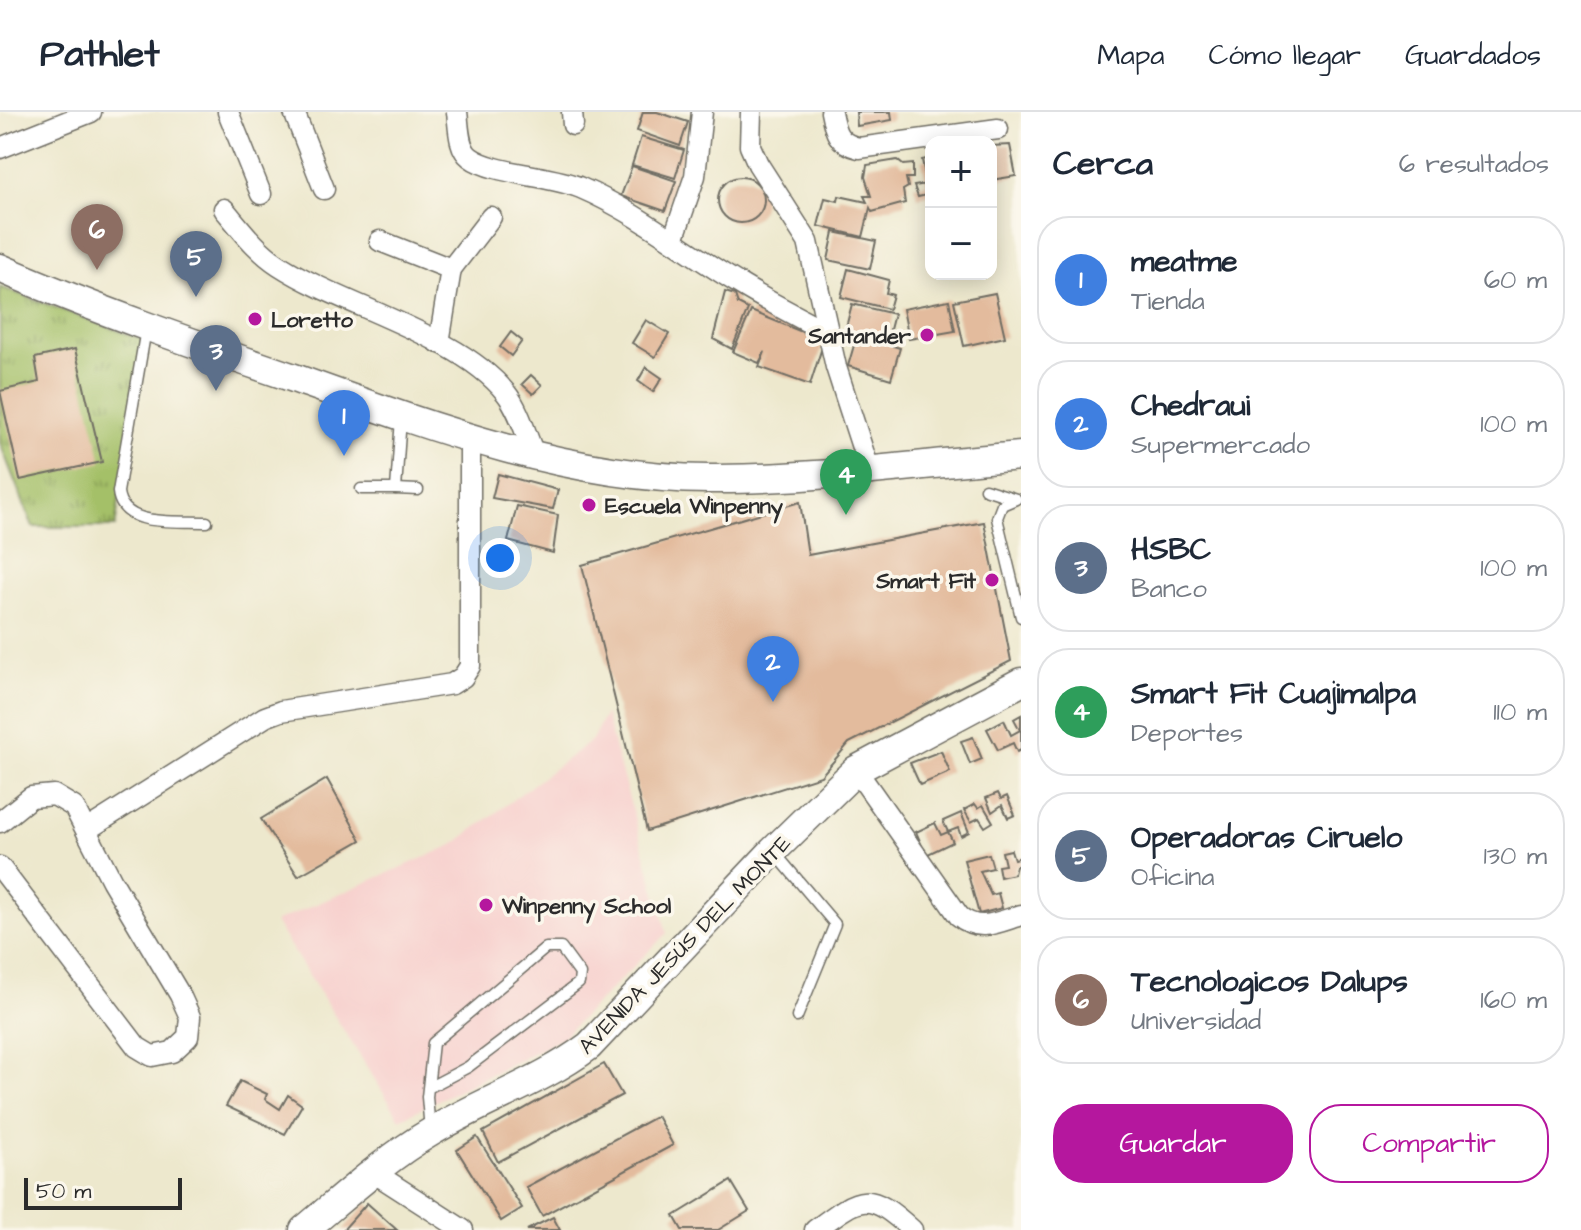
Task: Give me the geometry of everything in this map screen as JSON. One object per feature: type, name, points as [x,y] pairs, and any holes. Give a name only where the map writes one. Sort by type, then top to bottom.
[{"type":"main road","points":[[0,268],[146,327],[402,416],[534,454],[626,473],[707,480],[1021,456]]},
{"type":"main road","name":"AVENIDA JESÚS DEL MONTE","points":[[304,1230],[373,1172],[430,1132],[568,1062],[589,1046],[773,851],[856,770],[1021,682]]},
{"type":"street","points":[[0,148],[91,112]]},
{"type":"street","points":[[228,112],[261,194]]},
{"type":"street","points":[[294,112],[324,189]]},
{"type":"street","points":[[457,112],[461,142],[468,156],[484,165],[554,178],[584,189],[673,240],[736,283],[829,333]]},
{"type":"street","points":[[673,240],[695,176],[702,112]]},
{"type":"street","points":[[751,112],[750,146],[808,242],[829,333],[869,469]]},
{"type":"street","points":[[831,112],[835,132],[844,144],[859,148],[998,129]]},
{"type":"street","points":[[224,209],[255,245],[277,264],[358,307],[439,343],[486,373],[508,395],[534,454]]},
{"type":"street","points":[[439,343],[451,269],[491,217]]},
{"type":"street","points":[[380,241],[451,269]]},
{"type":"street","points":[[88,829],[273,714],[452,684],[463,677],[470,666],[470,437]]},
{"type":"street","points":[[856,770],[959,916],[971,926],[985,926],[1021,915]]},
{"type":"street","points":[[0,822],[31,797],[54,795],[74,807],[88,829],[112,881],[190,1017],[188,1037],[172,1052],[152,1056],[137,1047],[0,867]]},
{"type":"street","points":[[373,1172],[463,1230]]},
{"type":"street","points":[[815,1230],[845,1208],[868,1201],[883,1204],[912,1230]]},
{"type":"lane","points":[[146,327],[118,492],[119,504],[127,513],[138,517],[207,522]]},
{"type":"lane","points":[[396,489],[402,416]]},
{"type":"lane","points":[[361,489],[418,490]]},
{"type":"lane","points":[[985,489],[1016,499],[1002,505],[997,518],[1021,617]]},
{"type":"lane","points":[[773,851],[835,924],[797,1017]]},
{"type":"lane","points":[[428,1088],[468,1067],[579,983],[580,974],[561,948],[546,948],[433,1043],[428,1088],[430,1132]]},
{"type":"shaded area","name":"Winpenny School","points":[[605,714],[667,933],[561,1039],[400,1119],[275,922],[453,845],[592,740]]},
{"type":"green space","points":[[0,287],[144,340],[115,527],[33,527],[0,443]]},
{"type":"building","points":[[643,112],[657,112],[688,122],[680,146],[637,131]]},
{"type":"building","points":[[856,112],[891,112],[892,120],[857,126]]},
{"type":"building","points":[[641,137],[684,150],[675,178],[632,165]]},
{"type":"building","points":[[1010,145],[1016,176],[997,179],[997,146]]},
{"type":"building","points":[[897,160],[903,165],[913,164],[913,178],[906,178],[908,187],[903,190],[905,203],[872,212],[870,208],[863,237],[818,226],[825,198],[838,201],[839,196],[867,202],[864,196],[871,196],[865,177],[867,165]]},
{"type":"building","points":[[632,166],[676,181],[665,211],[621,196]]},
{"type":"building","points":[[741,177],[757,184],[764,200],[757,216],[741,223],[725,216],[718,200],[725,184]]},
{"type":"building","points":[[925,184],[925,195],[918,197],[914,186]]},
{"type":"building","points":[[834,232],[876,241],[870,269],[828,260]]},
{"type":"building","points":[[848,269],[889,280],[886,293],[893,295],[889,309],[841,297]]},
{"type":"building","points":[[725,292],[735,295],[738,304],[748,309],[732,349],[713,339]]},
{"type":"building","points":[[995,293],[1005,337],[964,346],[954,301]]},
{"type":"building","points":[[949,300],[955,331],[909,339],[903,309]]},
{"type":"building","points":[[852,304],[894,314],[887,341],[860,336],[900,348],[891,379],[848,366],[857,335],[845,331]]},
{"type":"building","points":[[751,311],[824,341],[810,385],[759,367],[765,352],[759,363],[733,352]]},
{"type":"building","points":[[646,320],[669,334],[655,357],[632,343]]},
{"type":"building","points":[[511,332],[522,341],[511,356],[500,347]]},
{"type":"building","points":[[75,349],[102,462],[20,480],[0,391],[39,382],[35,358]]},
{"type":"building","points":[[646,367],[662,378],[653,392],[638,381]]},
{"type":"building","points":[[531,375],[542,385],[533,394],[522,384]]},
{"type":"building","points":[[498,474],[558,490],[553,509],[492,498]]},
{"type":"building","points":[[800,502],[808,555],[984,522],[1011,661],[849,743],[821,776],[647,831],[582,565]]},
{"type":"building","points":[[517,506],[558,515],[553,553],[508,541]]},
{"type":"building","points":[[1021,715],[1021,750],[1017,752],[1013,743],[998,750],[987,729],[1004,720],[1011,735],[1020,730],[1014,719]]},
{"type":"building","points":[[973,737],[982,759],[970,764],[961,741]]},
{"type":"building","points":[[941,751],[950,772],[920,785],[910,763]]},
{"type":"building","points":[[327,779],[361,840],[298,876],[261,819]]},
{"type":"building","points":[[998,793],[1001,799],[1007,796],[1015,815],[1008,818],[1002,805],[992,812],[986,798]]},
{"type":"building","points":[[975,804],[978,808],[983,805],[993,822],[985,827],[979,818],[971,822],[964,810]]},
{"type":"building","points":[[961,813],[969,832],[961,836],[958,828],[948,832],[943,821]]},
{"type":"building","points":[[935,823],[941,835],[948,832],[953,842],[926,855],[916,832]]},
{"type":"building","points":[[1011,850],[1014,859],[1021,857],[1021,865],[1016,866],[1014,874],[1000,877],[998,866],[1005,865],[1002,852]]},
{"type":"building","points":[[989,854],[993,868],[980,871],[991,895],[998,893],[1002,908],[979,914],[964,860]]},
{"type":"building","points":[[604,1064],[622,1095],[498,1162],[483,1132]]},
{"type":"building","points":[[240,1081],[267,1094],[265,1099],[280,1109],[288,1095],[302,1105],[285,1134],[226,1106]]},
{"type":"building","points":[[657,1116],[673,1145],[542,1216],[526,1187]]},
{"type":"building","points":[[477,1137],[522,1208],[501,1221],[457,1150]]},
{"type":"building","points":[[731,1181],[749,1211],[718,1230],[682,1230],[674,1216]]},
{"type":"building","points":[[367,1203],[397,1230],[343,1230]]},
{"type":"building","points":[[553,1217],[560,1230],[527,1230]]},
{"type":"place","name":"Tecnologicos Dalups","points":[[97,270]]},
{"type":"place","name":"Operadoras Ciruelo","points":[[196,297]]},
{"type":"place","name":"Loretto","points":[[255,319]]},
{"type":"place","name":"Santander","points":[[927,335]]},
{"type":"place","name":"HSBC","points":[[216,391]]},
{"type":"place","name":"meatme","points":[[344,456]]},
{"type":"place","name":"Escuela Winpenny","points":[[589,505]]},
{"type":"place","name":"Smart Fit Cuajimalpa","points":[[846,515]]},
{"type":"place","name":"Smart Fit","points":[[992,580]]},
{"type":"place","name":"Chedraui","points":[[773,702]]},
{"type":"place","name":"Winpenny School","points":[[486,905]]}]
